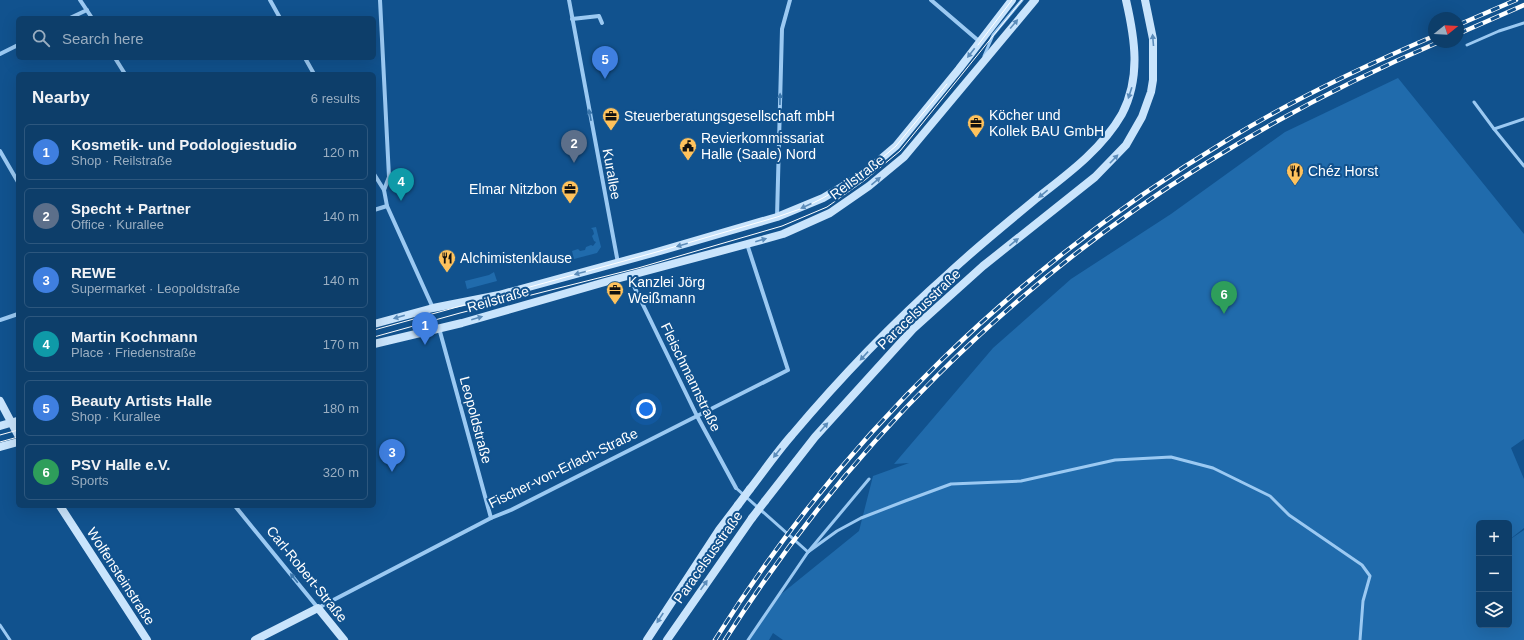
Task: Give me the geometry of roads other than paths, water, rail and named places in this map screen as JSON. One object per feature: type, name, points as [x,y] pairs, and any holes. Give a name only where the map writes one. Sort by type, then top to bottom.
[{"type":"main road","name":"Reilstraße","points":[[376,323],[433,308],[499,295],[618,263],[777,217],[803,208],[862,175],[896,146],[1012,0]]},
{"type":"main road","name":"Reilstraße","points":[[376,344],[462,323],[783,234],[830,213],[869,186],[904,157],[1035,0]]},
{"type":"main road","name":"Paracelsusstraße","points":[[646,640],[719,530],[791,435],[887,333],[996,231],[1095,150],[1108,133],[1126,105],[1133,85],[1135,70],[1135,46],[1126,0]]},
{"type":"main road","name":"Paracelsusstraße","points":[[666,640],[764,501],[815,437],[913,329],[983,266],[1095,177],[1126,145],[1142,117],[1151,92],[1153,80],[1153,39],[1145,0]]},
{"type":"main road","points":[[618,263],[629,276]]},
{"type":"main road","points":[[0,401],[15,422],[0,426]]},
{"type":"main road","points":[[0,447],[16,443]]},
{"type":"main road","name":"Wolfensteinstraße","points":[[61,508],[147,640]]},
{"type":"main road","name":"Fischer-von-Erlach-Straße","points":[[255,640],[318,608]]},
{"type":"main road","name":"Carl-Robert-Straße","points":[[318,608],[344,640]]},
{"type":"street","points":[[80,0],[91,16]]},
{"type":"street","points":[[270,0],[279,16]]},
{"type":"street","points":[[380,0],[389,176],[384,190]]},
{"type":"street","name":"Kurallee","points":[[569,0],[618,263]]},
{"type":"street","points":[[777,217],[782,29],[790,0]]},
{"type":"street","points":[[931,0],[980,42]]},
{"type":"street","points":[[74,16],[87,10]]},
{"type":"street","points":[[572,19],[599,16],[602,23]]},
{"type":"street","points":[[0,54],[16,46]]},
{"type":"street","points":[[116,60],[124,72]]},
{"type":"street","points":[[305,60],[313,72]]},
{"type":"street","points":[[0,151],[16,179]]},
{"type":"street","points":[[376,177],[384,190],[387,206],[433,308]]},
{"type":"street","points":[[376,209],[387,206]]},
{"type":"street","name":"Fischer-von-Erlach-Straße","points":[[318,608],[491,518],[525,503],[788,370],[747,244]]},
{"type":"street","name":"Fleischmannstraße","points":[[629,276],[696,416],[736,488]]},
{"type":"street","points":[[0,320],[16,315]]},
{"type":"street","name":"Leopoldstraße","points":[[439,328],[491,518]]},
{"type":"street","name":"Carl-Robert-Straße","points":[[237,508],[318,608]]},
{"type":"lane","points":[[980,65],[993,35],[1022,0]]},
{"type":"lane","points":[[1467,45],[1499,31],[1524,23]]},
{"type":"lane","points":[[1474,102],[1524,166]]},
{"type":"lane","points":[[1494,129],[1524,119]]},
{"type":"lane","points":[[808,552],[837,531],[861,518],[905,500],[951,484],[1021,481],[1115,460],[1171,457],[1213,468],[1270,496],[1289,515],[1362,565],[1370,576],[1363,601],[1360,640]]},
{"type":"lane","points":[[748,640],[808,552],[868,479]]},
{"type":"lane","points":[[736,488],[808,552]]},
{"type":"lane","points":[[0,625],[10,640]]},
{"type":"tram line","points":[[978,45],[1012,0]]},
{"type":"tram line","points":[[376,336],[460,313],[638,268],[782,226],[827,207],[865,180],[900,151],[1022,0]]},
{"type":"tram line","points":[[376,329],[653,253],[803,208],[862,175],[896,146],[947,84]]},
{"type":"tram line","points":[[0,435],[16,431]]},
{"type":"tram line","points":[[0,442],[16,438]]},
{"type":"railway","points":[[1464,22],[1516,0]]},
{"type":"railway","points":[[1464,31],[1524,5]]},
{"type":"railway","points":[[715,640],[765,565],[820,493],[879,424],[942,359],[1009,298],[1079,241],[1153,188],[1229,139],[1279,110],[1330,84],[1428,39]]},
{"type":"railway","points":[[725,640],[772,570],[824,502],[879,437],[937,376],[999,317],[1064,263],[1132,212],[1203,165],[1318,99],[1378,69],[1428,47]]},
{"type":"place","name":"Beauty Artists Halle","points":[[605,79]]},
{"type":"place","name":"Steuerberatungsgesellschaft mbH","points":[[611,131]]},
{"type":"place","name":"Köcher und Kollek BAU GmbH","points":[[976,138]]},
{"type":"place","name":"Revierkommissariat Halle (Saale) Nord","points":[[688,161]]},
{"type":"place","name":"Specht + Partner","points":[[574,163]]},
{"type":"place","name":"Chéz Horst","points":[[1295,186]]},
{"type":"place","name":"Martin Kochmann","points":[[401,201]]},
{"type":"place","name":"Elmar Nitzbon","points":[[570,204]]},
{"type":"place","name":"Alchimistenklause","points":[[447,273]]},
{"type":"place","name":"Kanzlei Jörg Weißmann","points":[[615,305]]},
{"type":"place","name":"PSV Halle e.V.","points":[[1224,314]]},
{"type":"place","name":"Kosmetik- und Podologiestudio","points":[[425,345]]},
{"type":"place","name":"REWE","points":[[392,472]]}]
